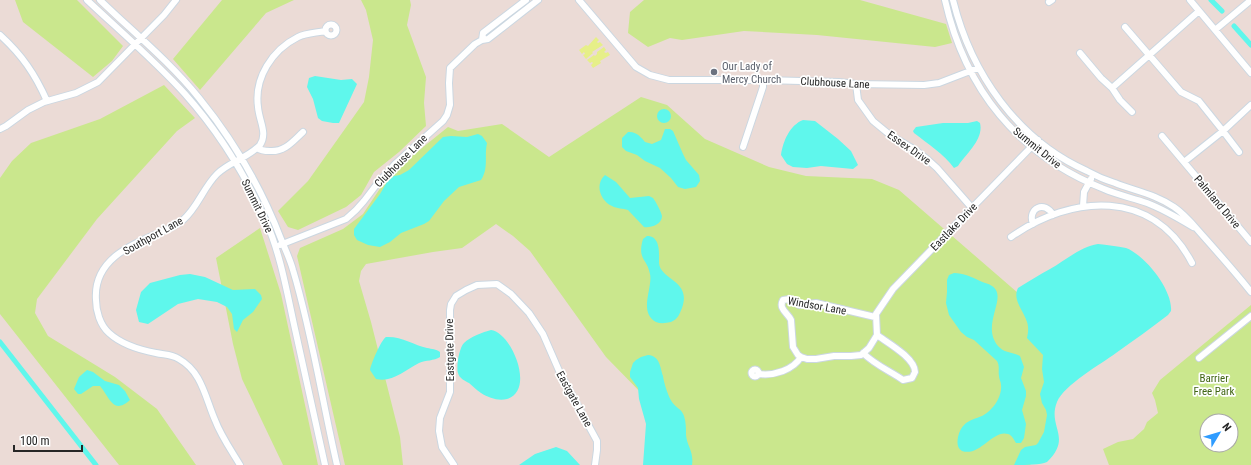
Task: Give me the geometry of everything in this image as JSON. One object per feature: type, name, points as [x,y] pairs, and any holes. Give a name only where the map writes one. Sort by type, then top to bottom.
[{"type":"street","name":"Summit Drive","points":[[87,0],[185,94],[200,112],[234,162],[266,222],[286,284],[325,465]]},
{"type":"street","name":"Summit Drive","points":[[100,0],[141,38],[198,96],[221,125],[242,157],[266,203],[292,268],[306,320],[337,465]]},
{"type":"street","points":[[0,129],[28,110],[47,101],[76,94],[98,82],[164,15],[176,0]]},
{"type":"street","name":"Clubhouse Lane","points":[[482,40],[483,33],[526,0]]},
{"type":"street","name":"Clubhouse Lane","points":[[275,247],[346,218],[364,201],[395,164],[444,121],[449,112],[450,105],[448,83],[450,68],[465,53],[482,40],[488,39],[538,0]]},
{"type":"street","points":[[581,2],[589,0]]},
{"type":"street","name":"Summit Drive","points":[[945,0],[956,40],[970,71],[992,105],[1008,124],[1032,147],[1063,169],[1089,182],[1104,189],[1152,205],[1174,215],[1196,228]]},
{"type":"street","name":"Summit Drive","points":[[953,0],[964,36],[978,68],[991,89],[1012,115],[1038,140],[1072,164],[1115,184],[1151,194],[1183,214],[1251,292]]},
{"type":"street","points":[[1190,0],[1251,73]]},
{"type":"street","points":[[1215,30],[1251,0]]},
{"type":"street","name":"Clubhouse Lane","points":[[581,2],[636,67],[660,79],[676,81],[763,80],[839,82],[856,84],[931,85],[978,68]]},
{"type":"street","points":[[1112,88],[1199,11]]},
{"type":"street","points":[[1125,27],[1182,92],[1199,101],[1239,152]]},
{"type":"street","points":[[303,132],[284,149],[278,151],[261,151],[257,148],[262,143],[264,130],[258,108],[257,92],[261,76],[267,65],[277,53],[298,37],[325,31]]},
{"type":"street","points":[[0,35],[16,50],[26,63],[38,82],[47,101]]},
{"type":"street","points":[[1080,52],[1101,78],[1112,88],[1120,100],[1132,112]]},
{"type":"street","points":[[743,147],[763,87],[763,80]]},
{"type":"street","name":"Essex Drive","points":[[856,84],[858,100],[873,121],[890,135],[917,151],[927,159],[937,168],[972,208]]},
{"type":"street","points":[[1184,162],[1224,131],[1251,105]]},
{"type":"street","name":"Palmland Drive","points":[[1162,136],[1251,242]]},
{"type":"street","name":"Eastlake Drive","points":[[875,317],[880,307],[893,289],[1038,140]]},
{"type":"street","name":"Southport Lane","points":[[240,465],[222,435],[212,414],[201,383],[187,364],[173,356],[138,349],[109,334],[97,312],[95,297],[99,278],[102,271],[111,259],[143,240],[172,228],[182,221],[193,210],[212,179],[224,168],[257,148]]},
{"type":"street","points":[[1083,206],[1084,192],[1094,174]]},
{"type":"street","points":[[1011,237],[1033,224],[1064,210],[1083,206],[1124,208],[1152,219],[1173,235],[1181,244],[1192,263]]},
{"type":"street","points":[[1033,224],[1031,217],[1036,209],[1046,207],[1053,215]]},
{"type":"street","name":"Eastgate Drive","points":[[454,465],[442,447],[439,426],[440,418],[450,392],[449,314],[453,299],[470,288],[485,284],[497,284],[521,304],[543,334]]},
{"type":"street","name":"Windsor Lane","points":[[801,357],[793,347],[791,320],[782,309],[781,303],[783,300],[790,299],[799,305],[816,304],[875,317]]},
{"type":"street","points":[[1199,358],[1251,316]]},
{"type":"street","points":[[759,374],[766,375],[787,369],[796,364],[801,357],[816,359],[834,356],[857,356],[863,353],[873,343],[877,335],[875,317]]},
{"type":"street","name":"Eastgate Lane","points":[[543,334],[560,373],[597,441],[595,465]]},
{"type":"street","points":[[863,353],[872,362],[890,371],[903,380],[912,378],[915,372],[913,364],[899,350],[877,335]]},
{"type":"green space","points":[[15,0],[77,0],[123,46],[112,61],[93,77],[23,22]]},
{"type":"green space","points":[[222,0],[294,0],[266,13],[200,90],[173,59]]},
{"type":"green space","points":[[361,0],[410,0],[411,5],[407,25],[426,77],[424,103],[426,126],[399,152],[374,172],[361,195],[346,207],[298,230],[288,227],[278,211],[308,181],[364,102],[369,77],[373,40],[366,10]]},
{"type":"green space","points":[[644,0],[860,0],[946,24],[952,43],[935,47],[817,35],[744,31],[682,40],[670,38],[648,47],[628,33],[630,12]]},
{"type":"green space","points":[[596,37],[599,40],[597,42],[600,42],[603,45],[592,52],[593,53],[586,59],[583,55],[585,54],[584,52],[582,54],[579,50],[586,45],[588,46]]},
{"type":"green space","points":[[604,47],[606,50],[604,52],[608,52],[610,55],[600,61],[601,63],[593,68],[591,65],[593,63],[590,63],[587,60],[594,55],[595,56],[597,52]]},
{"type":"green space","points":[[164,85],[195,118],[177,131],[97,219],[37,299],[35,313],[48,336],[115,377],[157,409],[196,465],[119,465],[0,314],[0,178],[12,161],[31,143],[100,119]]},
{"type":"green space","points":[[641,97],[667,105],[705,139],[769,167],[806,176],[872,179],[899,190],[1033,306],[1048,336],[1047,442],[1030,465],[654,465],[649,401],[606,357],[530,251],[496,224],[462,248],[366,264],[361,271],[359,281],[400,437],[403,465],[345,465],[297,256],[300,248],[343,229],[363,214],[381,187],[401,165],[448,127],[458,131],[502,124],[549,157]]},
{"type":"green space","points":[[260,228],[281,294],[318,465],[283,465],[242,379],[233,344],[216,258]]},
{"type":"green space","name":"Barrier Free Park","points":[[1251,305],[1251,465],[1109,465],[1103,449],[1118,442],[1133,439],[1144,429],[1147,422],[1158,413],[1152,393],[1160,380]]},
{"type":"water","points":[[315,76],[341,80],[352,79],[357,84],[339,123],[322,121],[318,118],[313,99],[307,87],[309,78]]},
{"type":"water","points":[[661,109],[667,109],[671,113],[671,119],[667,123],[661,123],[657,119],[657,113]]},
{"type":"water","points":[[803,120],[815,121],[838,139],[851,151],[858,165],[853,169],[821,166],[807,168],[793,167],[787,164],[781,155],[783,144],[794,126]]},
{"type":"water","points":[[977,121],[980,123],[980,135],[970,151],[958,166],[954,168],[941,154],[913,131],[916,127],[943,123],[968,123]]},
{"type":"water","points":[[665,129],[670,129],[673,131],[686,160],[699,175],[700,181],[696,187],[685,189],[678,187],[660,168],[645,161],[637,155],[626,151],[622,147],[622,138],[628,132],[636,133],[645,142],[652,144],[661,140]]},
{"type":"water","points":[[478,134],[482,136],[487,143],[486,166],[481,180],[459,187],[444,201],[429,221],[401,233],[390,242],[380,247],[368,245],[357,240],[354,235],[354,229],[387,182],[394,176],[400,175],[409,170],[443,137],[467,137]]},
{"type":"water","points":[[605,175],[616,182],[630,198],[649,196],[653,198],[662,216],[660,222],[649,227],[644,227],[628,210],[616,208],[608,204],[602,197],[599,188]]},
{"type":"water","points":[[647,236],[652,237],[657,242],[661,269],[675,281],[683,292],[684,299],[682,308],[677,318],[671,322],[656,322],[651,318],[648,312],[647,300],[650,274],[641,251],[643,239]]},
{"type":"water","points":[[1098,244],[1126,248],[1149,265],[1163,284],[1170,303],[1171,311],[1149,330],[1084,375],[1061,395],[1057,402],[1055,411],[1059,439],[1058,446],[1047,462],[1014,465],[1021,450],[1025,447],[1036,445],[1038,443],[1044,432],[1047,415],[1040,394],[1044,382],[1042,369],[1043,355],[1027,338],[1028,324],[1016,297],[1018,288],[1079,251]]},
{"type":"water","points":[[954,273],[989,284],[996,291],[998,297],[993,320],[993,338],[1000,348],[1020,356],[1024,367],[1021,378],[1026,391],[1026,396],[1022,410],[1026,424],[1024,438],[1021,443],[1016,443],[1011,435],[1002,434],[997,435],[981,447],[969,452],[962,451],[958,447],[958,437],[964,425],[987,413],[992,408],[999,398],[1001,384],[997,361],[974,340],[961,332],[949,315],[946,303],[947,280],[949,275]]},
{"type":"water","points":[[190,274],[205,277],[233,290],[255,289],[261,295],[262,299],[253,312],[243,320],[237,332],[234,329],[232,314],[227,307],[217,302],[198,299],[178,304],[148,324],[139,322],[136,310],[141,292],[150,283],[180,275]]},
{"type":"water","points":[[491,330],[499,333],[506,340],[517,362],[520,374],[520,385],[515,394],[504,400],[490,398],[484,395],[462,379],[458,373],[458,358],[462,345],[477,335]]},
{"type":"water","points":[[386,337],[397,338],[435,350],[440,352],[440,357],[419,363],[393,378],[382,380],[376,379],[370,370],[379,347]]},
{"type":"water","points":[[648,355],[655,357],[657,360],[668,393],[674,404],[685,418],[686,435],[692,456],[692,465],[643,465],[646,424],[639,399],[638,388],[630,377],[630,372],[633,363],[636,360]]},
{"type":"water","points":[[87,370],[93,372],[105,381],[119,385],[125,391],[130,400],[120,406],[116,405],[109,400],[100,386],[93,386],[81,394],[78,394],[74,389],[79,377]]},
{"type":"water","points":[[556,447],[567,451],[580,465],[519,465],[535,454]]},
{"type":"waterway","points":[[1211,0],[1222,11]]},
{"type":"waterway","points":[[1234,26],[1251,45]]},
{"type":"waterway","points":[[0,342],[96,465]]},
{"type":"place","name":"Our Lady of Mercy Church","points":[[714,72]]}]
